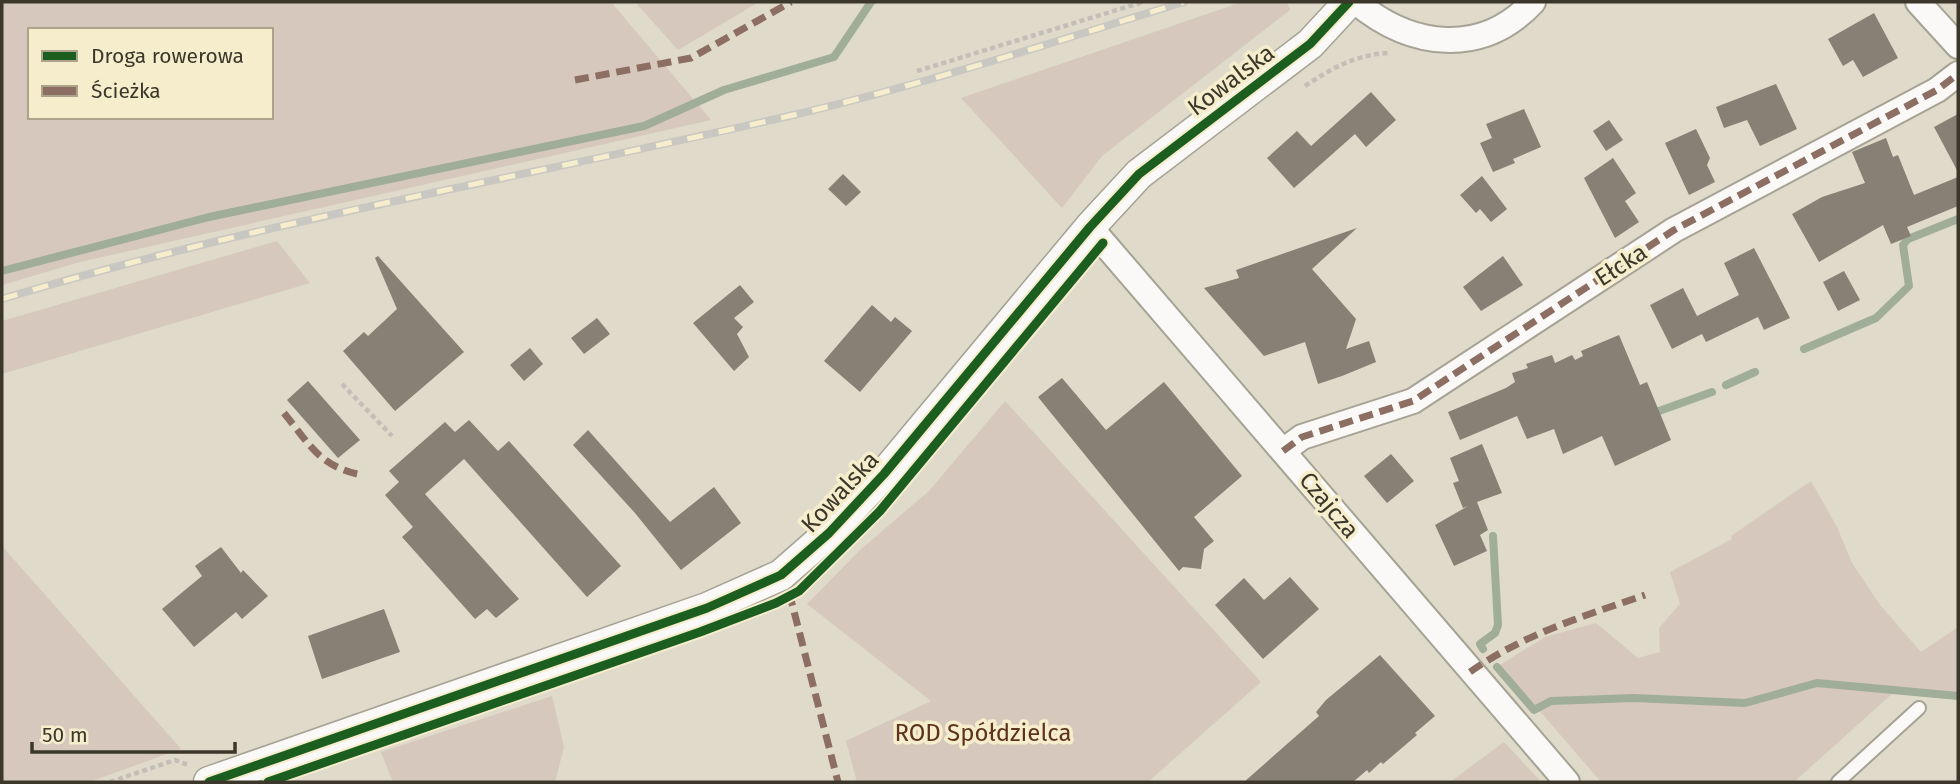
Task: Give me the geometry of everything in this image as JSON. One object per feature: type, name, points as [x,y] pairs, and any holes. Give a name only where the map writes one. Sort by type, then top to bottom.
[{"type":"street","name":"Kowalska","points":[[204,772],[708,608],[781,575],[829,533],[884,474],[1090,228],[1151,163],[1310,44],[1349,2]]},
{"type":"street","points":[[1356,2],[1411,31],[1439,40],[1470,40],[1493,32],[1522,13],[1533,2]]},
{"type":"street","points":[[1918,2],[1958,46]]},
{"type":"street","name":"Ełcka","points":[[1283,452],[1302,437],[1413,401],[1674,230],[1937,90],[1958,75]]},
{"type":"street","name":"Czajcza","points":[[1090,228],[1567,782]]},
{"type":"lane","points":[[1838,782],[1919,708]]},
{"type":"path","points":[[917,71],[1143,2]]},
{"type":"path","points":[[1302,89],[1338,65],[1376,54],[1406,52],[1411,31]]},
{"type":"path","points":[[342,384],[392,436]]},
{"type":"path","points":[[110,782],[175,760],[204,772]]},
{"type":"green space","points":[[2,2],[611,2],[711,120],[80,262],[2,285]]},
{"type":"green space","points":[[635,2],[759,2],[678,50]]},
{"type":"green space","points":[[1242,2],[1287,2],[1290,10],[1102,156],[1062,208],[961,98]]},
{"type":"green space","points":[[277,241],[310,283],[2,374],[2,321]]},
{"type":"green space","name":"ROD Spółdzielca","points":[[1005,401],[1261,682],[1148,782],[857,782],[846,741],[931,701],[807,604],[860,550],[929,491]]},
{"type":"green space","points":[[1811,481],[1837,527],[1852,563],[1880,605],[1921,652],[1958,627],[1958,698],[1894,692],[1794,782],[1601,782],[1500,665],[1545,637],[1596,623],[1638,658],[1660,652],[1659,628],[1680,604],[1670,572],[1732,539],[1731,536]]},
{"type":"green space","points":[[2,546],[181,749],[89,782],[2,782]]},
{"type":"green space","points":[[552,696],[564,747],[555,782],[393,782],[381,752]]},
{"type":"green space","points":[[1504,742],[1541,782],[1450,782]]},
{"type":"building","points":[[1874,13],[1898,58],[1863,77],[1853,60],[1843,66],[1828,39]]},
{"type":"building","points":[[1776,84],[1797,129],[1760,146],[1747,120],[1724,128],[1716,107]]},
{"type":"building","points":[[1371,92],[1396,120],[1366,147],[1355,134],[1294,188],[1267,158],[1297,131],[1311,146]]},
{"type":"building","points":[[1524,109],[1541,147],[1513,159],[1515,163],[1493,172],[1480,143],[1492,138],[1486,124]]},
{"type":"building","points":[[1958,114],[1958,172],[1934,127]]},
{"type":"building","points":[[1609,120],[1623,140],[1606,151],[1593,131]]},
{"type":"building","points":[[1696,129],[1710,158],[1707,165],[1715,182],[1689,195],[1665,143]]},
{"type":"building","points":[[1886,138],[1893,157],[1898,155],[1914,195],[1958,177],[1958,206],[1907,227],[1911,236],[1891,244],[1883,225],[1819,262],[1792,214],[1822,197],[1865,183],[1852,152]]},
{"type":"building","points":[[1613,158],[1636,193],[1625,201],[1639,222],[1615,238],[1584,178]]},
{"type":"building","points":[[843,174],[861,192],[846,206],[828,189]]},
{"type":"building","points":[[1482,176],[1507,209],[1491,222],[1480,209],[1476,213],[1460,195]]},
{"type":"building","points":[[1357,228],[1312,269],[1356,319],[1346,349],[1369,341],[1376,362],[1342,376],[1318,384],[1305,342],[1264,356],[1204,288],[1239,278],[1236,270]]},
{"type":"building","points":[[1754,248],[1790,318],[1764,330],[1758,317],[1706,342],[1702,334],[1672,349],[1650,305],[1683,288],[1697,316],[1739,295],[1724,263]]},
{"type":"building","points":[[378,256],[464,352],[395,411],[343,351],[364,332],[368,336],[397,309],[375,258]]},
{"type":"building","points":[[1503,256],[1523,285],[1481,311],[1463,287]]},
{"type":"building","points":[[1844,271],[1860,300],[1838,311],[1823,282]]},
{"type":"building","points":[[740,285],[754,302],[734,318],[743,327],[737,334],[749,357],[734,371],[693,323]]},
{"type":"building","points":[[872,305],[891,322],[895,317],[912,331],[860,392],[824,361]]},
{"type":"building","points":[[597,318],[610,334],[584,354],[571,338]]},
{"type":"building","points":[[1619,335],[1640,385],[1647,382],[1671,440],[1615,466],[1602,436],[1563,454],[1554,429],[1527,439],[1517,416],[1460,440],[1448,412],[1506,388],[1515,382],[1512,373],[1528,368],[1526,364],[1552,355],[1555,363],[1572,355],[1575,360],[1583,356],[1581,351]]},
{"type":"building","points":[[530,348],[543,364],[524,381],[510,365]]},
{"type":"building","points":[[1062,378],[1106,430],[1164,382],[1242,476],[1194,517],[1214,541],[1204,549],[1201,569],[1183,567],[1179,571],[1038,397]]},
{"type":"building","points":[[308,381],[360,440],[338,458],[287,400]]},
{"type":"building","points":[[469,420],[498,451],[509,441],[621,566],[587,597],[464,459],[425,494],[519,599],[496,618],[487,609],[475,619],[402,537],[413,527],[385,495],[399,482],[389,471],[445,422],[455,432]]},
{"type":"building","points":[[588,430],[670,522],[714,487],[741,523],[681,570],[635,513],[573,445]]},
{"type":"building","points":[[1482,444],[1502,493],[1477,502],[1488,530],[1480,535],[1487,551],[1454,566],[1435,525],[1468,506],[1463,508],[1453,483],[1459,481],[1450,458]]},
{"type":"building","points":[[1391,454],[1414,481],[1387,503],[1364,476]]},
{"type":"building","points":[[221,547],[241,573],[243,570],[268,596],[242,619],[236,612],[194,647],[162,609],[202,576],[195,566]]},
{"type":"building","points":[[1290,577],[1319,609],[1263,659],[1215,605],[1244,578],[1264,600]]},
{"type":"building","points":[[384,609],[400,652],[322,679],[308,636]]},
{"type":"building","points":[[1380,655],[1435,716],[1415,733],[1417,735],[1383,764],[1381,762],[1369,773],[1367,770],[1353,782],[1244,782],[1319,716],[1316,712],[1326,700]]},
{"type":"waterway","points":[[2,271],[209,217],[644,126],[724,90],[834,57],[871,2]]},
{"type":"waterway","points":[[1804,349],[1876,318],[1909,286],[1903,245],[1908,239],[1958,219]]},
{"type":"waterway","points":[[1726,385],[1755,372]]},
{"type":"waterway","points":[[1659,411],[1712,392]]},
{"type":"waterway","points":[[1483,649],[1480,644],[1495,633],[1498,625],[1493,536]]},
{"type":"waterway","points":[[1497,667],[1534,710],[1551,701],[1634,698],[1745,703],[1817,683],[1958,696]]},
{"type":"railway","points":[[2,299],[99,271],[295,223],[839,104],[1184,2]]},
{"type":"marked path","points":[[575,80],[691,58],[791,2]]},
{"type":"marked path","points":[[1283,451],[1302,437],[1413,401],[1674,230],[1937,90],[1958,74]]},
{"type":"marked path","points":[[284,413],[317,453],[336,466],[362,475]]},
{"type":"marked path","points":[[789,592],[838,782]]},
{"type":"marked path","points":[[1470,672],[1533,636],[1645,595]]},
{"type":"cycle path","points":[[209,782],[707,608],[781,575],[829,533],[884,474],[1090,227],[1139,174],[1310,44],[1349,2]]},
{"type":"cycle path","points":[[268,782],[700,632],[776,603],[799,591],[880,511],[1103,243]]}]
